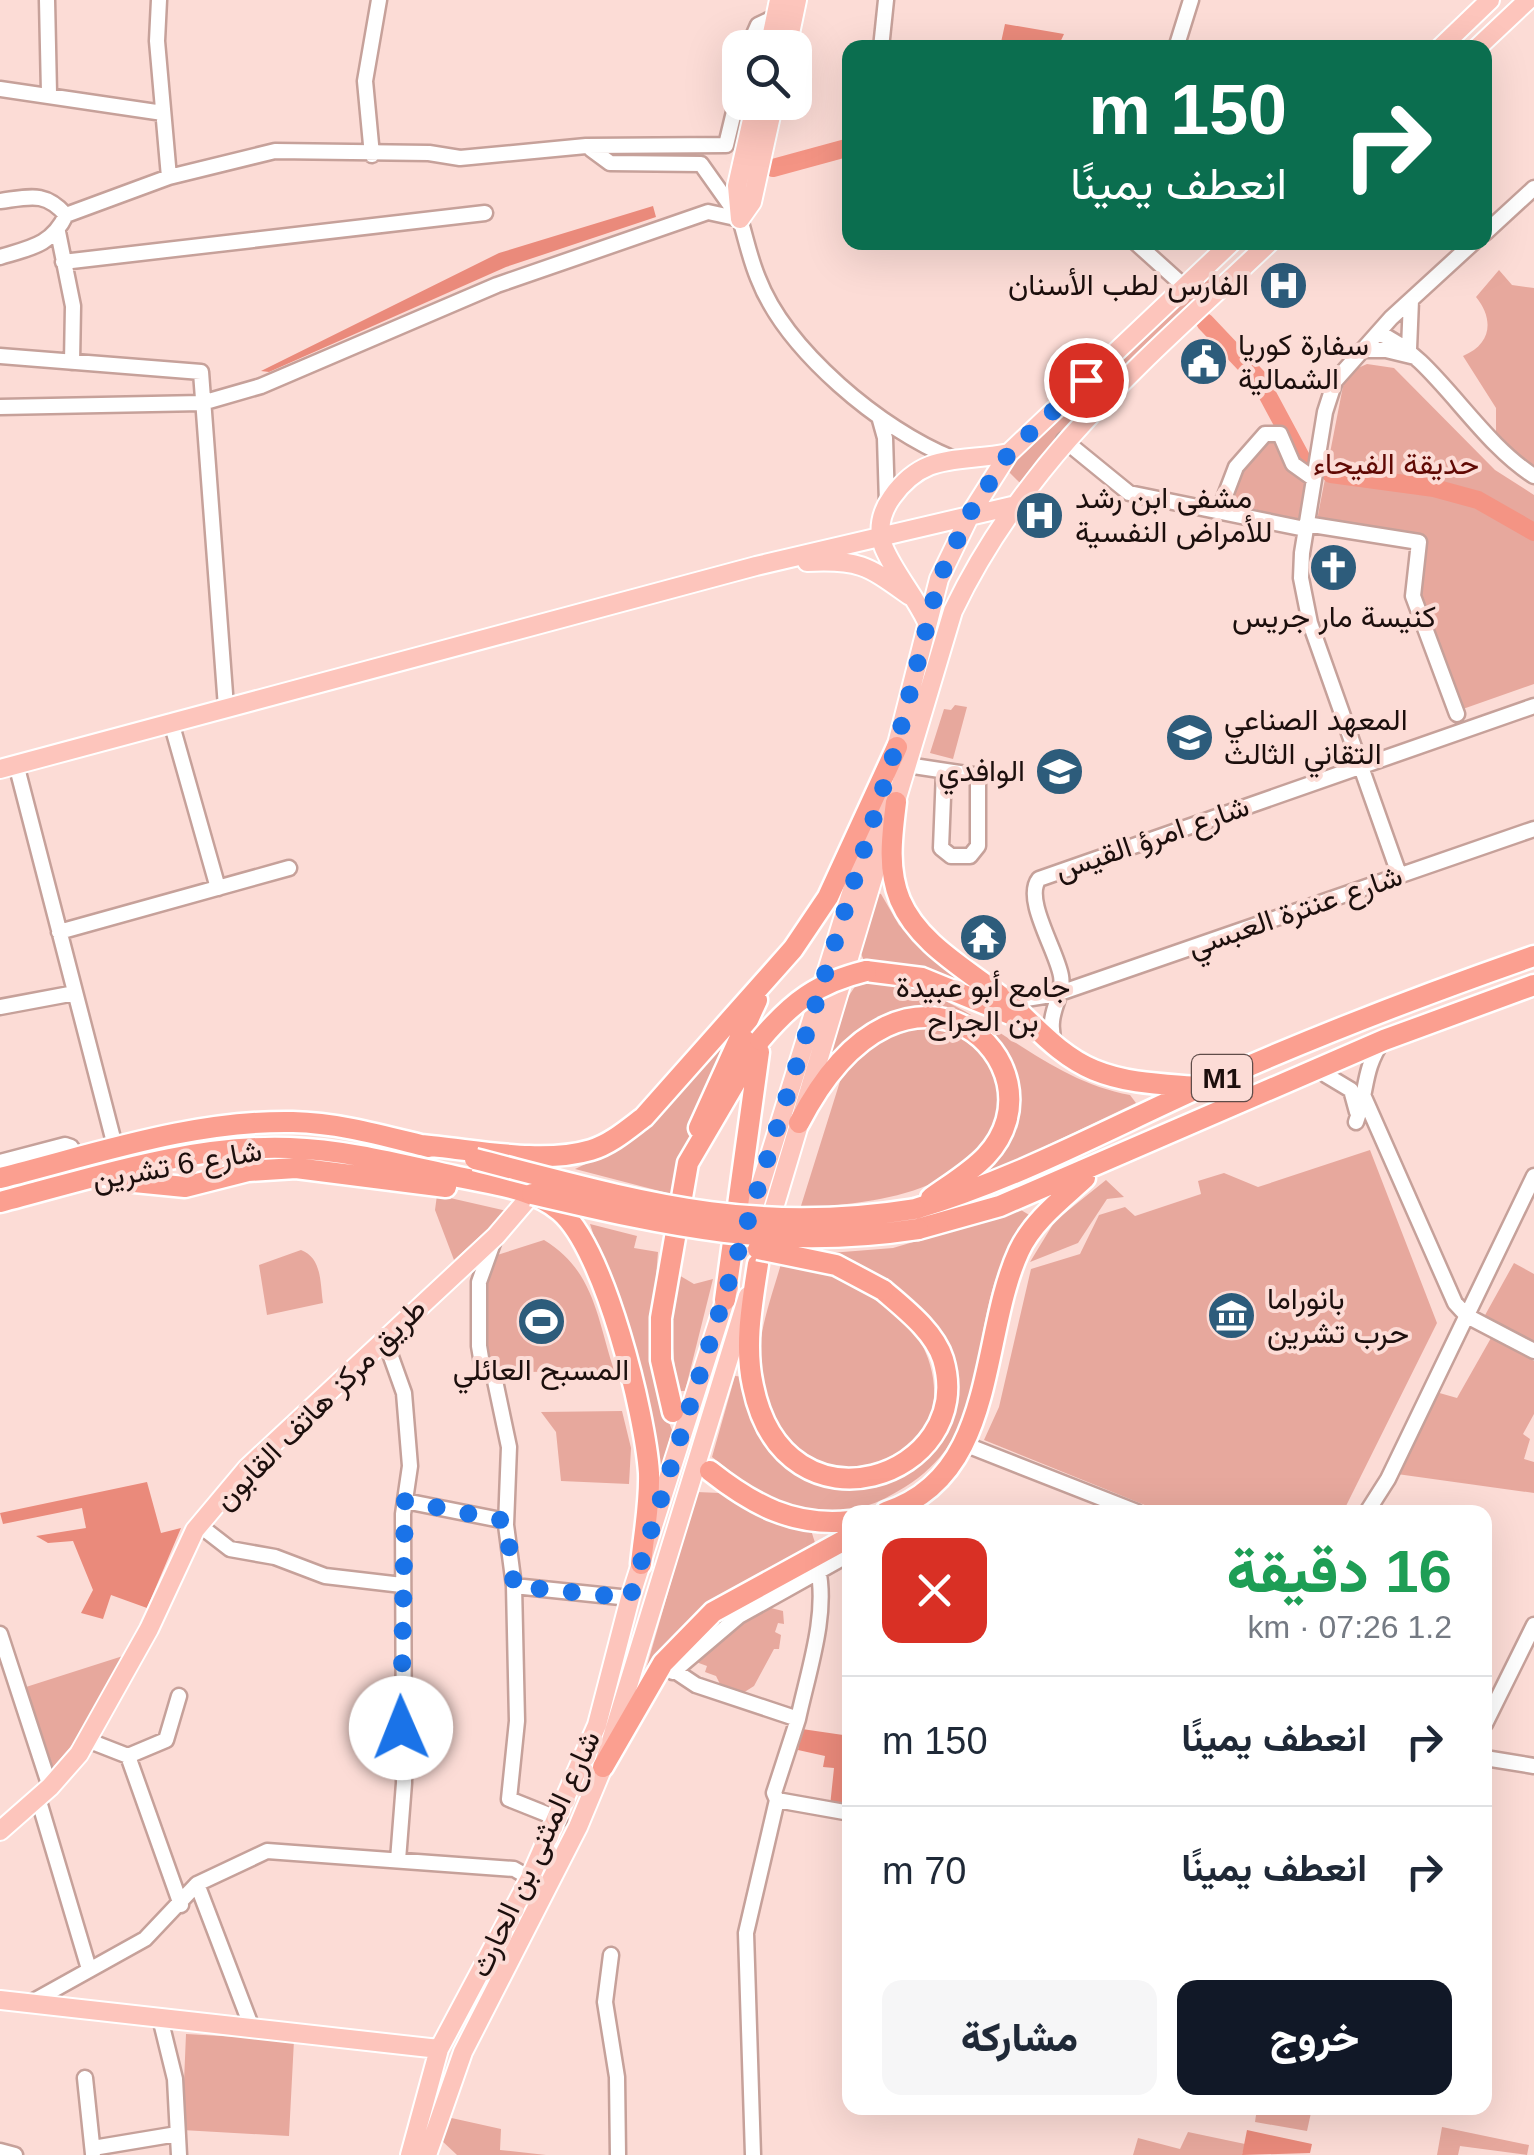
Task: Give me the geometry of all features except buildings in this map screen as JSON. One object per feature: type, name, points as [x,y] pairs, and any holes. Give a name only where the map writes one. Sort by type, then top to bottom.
[{"type":"highway","points":[[420,1145],[550,1155],[592,1150],[644,1117],[763,984],[828,897],[902,756]]},
{"type":"highway","points":[[896,802],[892,864],[909,916],[931,942],[1055,1046],[1090,1069],[1114,1077],[1201,1087]]},
{"type":"highway","name":"M1","points":[[916,1219],[1336,1029],[1534,956]]},
{"type":"highway","points":[[688,1163],[760,1040],[791,1004],[830,980],[866,971],[922,978],[1030,1024]]},
{"type":"highway","points":[[673,1412],[661,1360],[662,1318],[688,1163],[723,1067],[763,984]]},
{"type":"highway","name":"M1","points":[[916,1219],[1000,1206],[1321,1066],[1534,985]]},
{"type":"highway","points":[[88,1179],[186,1187],[248,1171],[296,1168],[495,1192],[526,1192],[706,1232],[777,1240],[820,1240],[916,1219],[986,1155],[1006,1118],[1009,1098],[1002,1065],[984,1038],[957,1022],[932,1014],[900,1018],[874,1030],[828,1074],[800,1123]]},
{"type":"highway","points":[[726,1300],[760,1040]]},
{"type":"highway","name":"شارع 6 تشرين","points":[[0,1178],[115,1146],[192,1131],[292,1122],[351,1128],[714,1216],[916,1219]]},
{"type":"highway","name":"شارع 6 تشرين","points":[[0,1202],[196,1155],[286,1148],[346,1152],[526,1192]]},
{"type":"highway","points":[[907,1505],[930,1486],[964,1444],[984,1392],[1008,1278],[1020,1248],[1042,1217],[1098,1166]]},
{"type":"highway","points":[[526,1192],[560,1211],[592,1255],[630,1377],[645,1428],[649,1478],[641,1564]]},
{"type":"highway","points":[[631,1216],[704,1241],[836,1265],[884,1290],[916,1319],[943,1360],[942,1404],[925,1445],[907,1461],[885,1474],[836,1478],[793,1462],[778,1447],[753,1388],[750,1337],[758,1264]]},
{"type":"highway","points":[[710,1471],[743,1496],[781,1515],[813,1523],[842,1521]]},
{"type":"highway","points":[[602,1767],[668,1668],[712,1612],[842,1541]]},
{"type":"main road","points":[[1448,40],[1490,0]]},
{"type":"main road","points":[[1486,40],[1528,0]]},
{"type":"main road","points":[[776,30],[785,6]]},
{"type":"main road","points":[[740,219],[737,186],[752,120]]},
{"type":"main road","points":[[740,219],[752,202],[770,120]]},
{"type":"main road","points":[[902,756],[939,579],[970,513],[1009,453],[1224,250]]},
{"type":"main road","points":[[902,756],[953,611],[1012,506],[1064,440],[1262,250]]},
{"type":"main road","points":[[927,622],[881,536],[887,503],[906,477],[925,465],[952,458],[1009,453]]},
{"type":"main road","points":[[8,767],[782,559],[1012,506]]},
{"type":"main road","points":[[782,559],[857,562],[876,568],[917,600]]},
{"type":"main road","name":"شارع المثنى بن الحارث","points":[[427,2155],[463,2052],[578,1827],[602,1767],[896,802],[902,756]]},
{"type":"main road","name":"شارع المثنى بن الحارث","points":[[410,2155],[439,2049],[559,1819],[597,1725],[630,1598],[902,756]]},
{"type":"main road","name":"طريق مركز هاتف القابون","points":[[0,1831],[44,1792],[87,1740],[149,1629],[199,1526],[247,1468],[496,1236],[526,1192]]},
{"type":"main road","points":[[0,2000],[439,2049]]},
{"type":"street","points":[[47,0],[49,94]]},
{"type":"street","points":[[159,0],[169,177]]},
{"type":"street","points":[[372,156],[364,81],[378,0]]},
{"type":"street","points":[[882,40],[886,0]]},
{"type":"street","points":[[1178,40],[1191,0]]},
{"type":"street","points":[[756,30],[785,6]]},
{"type":"street","points":[[0,89],[163,113]]},
{"type":"street","points":[[0,257],[44,244],[58,232],[66,215],[169,177],[275,151],[372,156],[428,153],[460,158],[586,146],[726,145],[732,120]]},
{"type":"street","points":[[586,146],[610,163],[700,164],[740,219],[759,282],[810,358],[880,420],[916,444],[952,458]]},
{"type":"street","points":[[1492,227],[1534,188]]},
{"type":"street","points":[[0,201],[41,195],[66,215]]},
{"type":"street","points":[[0,407],[202,403],[260,386],[497,286],[708,212],[740,219]]},
{"type":"street","points":[[64,262],[486,213]]},
{"type":"street","points":[[58,232],[73,306],[72,362]]},
{"type":"street","points":[[1144,250],[1185,287]]},
{"type":"street","points":[[1399,874],[1303,600],[1306,526],[1330,391],[1411,298],[1465,250]]},
{"type":"street","points":[[1411,298],[1412,353]]},
{"type":"street","points":[[1378,333],[1412,353],[1485,438],[1534,476]]},
{"type":"street","points":[[1362,350],[1412,353]]},
{"type":"street","points":[[0,356],[201,372],[226,707]]},
{"type":"street","points":[[880,420],[885,438],[887,503]]},
{"type":"street","points":[[1220,510],[1236,468],[1264,434],[1280,434],[1292,464],[1314,478]]},
{"type":"street","points":[[1064,440],[1129,493],[1418,542],[1413,596],[1457,714]]},
{"type":"street","name":"شارع امرؤ القيس","points":[[1057,994],[1061,975],[1034,896],[1039,879],[1358,764],[1534,706]]},
{"type":"street","points":[[170,722],[218,888]]},
{"type":"street","points":[[902,756],[944,771],[973,775],[980,782],[978,846],[970,856],[951,856],[941,848],[944,771]]},
{"type":"street","points":[[8,767],[59,932],[115,1146]]},
{"type":"street","name":"شارع عنترة العبسي","points":[[1007,1002],[1057,994],[1534,829]]},
{"type":"street","points":[[59,932],[289,868]]},
{"type":"street","points":[[0,1007],[75,993]]},
{"type":"street","points":[[1030,1024],[1057,994]]},
{"type":"street","points":[[1055,1046],[1050,1025],[1057,994]]},
{"type":"street","points":[[1321,1066],[1326,1075],[1351,1090],[1356,1120],[1364,1097],[1367,1064],[1384,1040]]},
{"type":"street","points":[[1364,1097],[1455,1303],[1467,1316],[1534,1352]]},
{"type":"street","points":[[0,1162],[65,1145],[71,1146],[76,1158]]},
{"type":"street","points":[[1371,1505],[1388,1479],[1534,1176]]},
{"type":"street","points":[[496,1236],[484,1257],[480,1282],[479,1346],[482,1364],[494,1376],[509,1447],[506,1521],[514,1586],[517,1721],[509,1799],[559,1819]]},
{"type":"street","points":[[385,1340],[404,1394],[410,1466],[402,1585],[404,1784],[398,1860]]},
{"type":"street","points":[[964,1444],[1119,1505]]},
{"type":"street","points":[[405,1501],[506,1521]]},
{"type":"street","points":[[199,1526],[230,1549],[275,1557],[325,1576],[402,1585]]},
{"type":"street","points":[[798,1719],[696,1684],[668,1668],[739,1616],[842,1558]]},
{"type":"street","points":[[753,2155],[746,1933],[777,1800],[774,1793],[798,1719],[816,1630],[822,1586],[818,1568]]},
{"type":"street","points":[[514,1586],[630,1598]]},
{"type":"street","points":[[1492,1710],[1534,1625]]},
{"type":"street","points":[[0,1634],[89,1969]]},
{"type":"street","points":[[87,1740],[128,1756],[166,1740],[179,1696]]},
{"type":"street","points":[[128,1756],[181,1906]]},
{"type":"street","points":[[1492,1759],[1534,1766]]},
{"type":"street","points":[[777,1800],[842,1812]]},
{"type":"street","points":[[29,2004],[145,1939],[181,1906],[197,1884],[267,1851],[514,1869],[530,1878]]},
{"type":"street","points":[[197,1884],[252,2028]]},
{"type":"street","points":[[611,1956],[605,2002],[618,2076],[618,2155]]},
{"type":"street","points":[[160,2018],[176,2079],[179,2155]]},
{"type":"street","points":[[85,2078],[92,2152],[177,2134]]},
{"type":"street","points":[[0,2150],[15,2155]]},
{"type":"green space","points":[[1499,270],[1512,285],[1534,288],[1534,466],[1496,440],[1496,408],[1463,356],[1485,338],[1486,314],[1476,297]]},
{"type":"green space","points":[[1209,278],[1216,285],[1060,433],[1020,483],[1006,469]]},
{"type":"green space","name":"حديقة الفيحاء","points":[[1367,364],[1394,368],[1495,470],[1534,495],[1534,684],[1460,710],[1419,590],[1424,537],[1317,520],[1343,386],[1351,371]]},
{"type":"green space","points":[[1275,435],[1306,476],[1300,520],[1236,505],[1234,477],[1258,442]]},
{"type":"green space","points":[[955,705],[967,707],[953,759],[930,753],[944,709],[951,710]]},
{"type":"green space","points":[[874,892],[881,894],[899,925],[986,1005],[865,963],[859,949]]},
{"type":"green space","points":[[882,980],[947,1002],[1036,1056],[1097,1086],[1130,1095],[1136,1103],[977,1179],[973,1172],[1017,1100],[975,1023],[958,1012],[919,1006],[881,1018],[848,1041],[836,1055],[830,1051],[842,1006],[858,982]]},
{"type":"green space","points":[[929,1024],[961,1038],[983,1057],[995,1079],[999,1102],[993,1126],[979,1149],[957,1169],[913,1191],[865,1202],[800,1209],[842,1075],[877,1038]]},
{"type":"green space","points":[[725,1037],[671,1194],[575,1169],[641,1129]]},
{"type":"green space","points":[[1370,1150],[1437,1323],[1346,1505],[1145,1505],[984,1440],[999,1407],[1031,1269],[1080,1254],[1099,1215],[1125,1207],[1135,1216],[1201,1194],[1198,1181],[1224,1173],[1258,1187]]},
{"type":"green space","points":[[1106,1180],[1124,1197],[1107,1199],[1078,1243],[1030,1262],[1055,1221]]},
{"type":"green space","points":[[437,1195],[507,1211],[454,1260],[435,1210]]},
{"type":"green space","points":[[1021,1210],[1031,1216],[1010,1248],[994,1284],[961,1422],[949,1446],[930,1468],[875,1503],[842,1505],[839,1511],[799,1509],[765,1496],[712,1457],[735,1376],[746,1377],[757,1423],[767,1443],[781,1460],[817,1483],[839,1487],[877,1482],[897,1476],[919,1457],[952,1372],[879,1278],[830,1253],[893,1248]]},
{"type":"green space","points":[[590,1224],[637,1236],[634,1248],[658,1252],[651,1342],[656,1390],[672,1430],[662,1466],[656,1460],[629,1343]]},
{"type":"green space","name":"المسبح العائلي","points":[[544,1240],[561,1252],[584,1281],[614,1370],[490,1373],[483,1314],[494,1256]]},
{"type":"green space","points":[[301,1250],[316,1265],[323,1303],[267,1315],[259,1265]]},
{"type":"green space","points":[[1514,1263],[1534,1274],[1534,1344],[1484,1317]]},
{"type":"green space","points":[[781,1264],[859,1283],[900,1313],[915,1333],[933,1376],[934,1398],[929,1420],[917,1440],[890,1463],[853,1471],[825,1465],[794,1444],[773,1413],[761,1377],[761,1338]]},
{"type":"green space","points":[[677,1274],[694,1284],[713,1279],[685,1391],[677,1391],[671,1327]]},
{"type":"green space","points":[[1491,1338],[1534,1361],[1534,1414],[1523,1434],[1530,1439],[1524,1459],[1534,1462],[1534,1493],[1397,1474],[1436,1392],[1457,1398]]},
{"type":"green space","points":[[622,1411],[631,1448],[629,1484],[561,1481],[556,1432],[541,1412]]},
{"type":"green space","points":[[697,1492],[720,1493],[776,1524],[811,1530],[816,1546],[711,1601],[675,1635],[644,1676]]},
{"type":"green space","points":[[763,1606],[783,1611],[784,1624],[778,1623],[775,1632],[781,1635],[779,1649],[774,1649],[754,1686],[743,1693],[722,1688],[716,1676],[705,1672],[707,1666],[696,1662],[709,1646]]},
{"type":"green space","points":[[126,1655],[72,1745],[53,1767],[26,1687]]},
{"type":"green space","points":[[186,2034],[294,2040],[289,2136],[182,2130]]},
{"type":"green space","points":[[1256,2115],[1310,2115],[1307,2131],[1255,2122]]},
{"type":"green space","points":[[447,2117],[501,2129],[500,2150],[546,2155],[457,2155],[440,2139]]},
{"type":"green space","points":[[1442,2127],[1529,2145],[1527,2155],[1460,2146],[1458,2155],[1437,2155]]},
{"type":"green space","points":[[1188,2132],[1245,2144],[1242,2155],[1133,2155],[1138,2138],[1180,2149]]},
{"type":"shaded area","points":[[1005,24],[1064,34],[1061,40],[1002,40]]},
{"type":"shaded area","points":[[653,206],[656,217],[506,267],[269,372],[261,371],[499,253]]},
{"type":"shaded area","points":[[147,1482],[161,1533],[181,1528],[147,1608],[111,1595],[103,1619],[81,1613],[93,1590],[73,1541],[48,1543],[36,1536],[86,1528],[82,1508],[3,1524],[0,1513]]},
{"type":"shaded area","points":[[802,1729],[842,1735],[842,1808],[830,1806],[834,1768],[823,1767],[825,1756],[798,1750]]},
{"type":"shaded area","points":[[1247,2130],[1312,2144],[1310,2153],[1242,2155]]},
{"type":"waterway","points":[[773,168],[842,149]]},
{"type":"waterway","points":[[1205,322],[1259,379],[1303,461]]},
{"type":"waterway","points":[[1331,474],[1434,488],[1478,500],[1534,532]]},
{"type":"place","name":"الفارس لطب الأسنان","points":[[1284,285]]},
{"type":"place","name":"سفارة كوريا الشمالية","points":[[1203,362]]},
{"type":"place","name":"مشفى ابن رشد للأمراض النفسية","points":[[1040,515]]},
{"type":"place","name":"كنيسة مار جريس","points":[[1334,568]]},
{"type":"place","name":"المعهد الصناعي التقاني الثالث","points":[[1189,737]]},
{"type":"place","name":"الوافدي","points":[[1060,771]]},
{"type":"place","name":"جامع أبو عبيدة بن الجراح","points":[[983,938]]},
{"type":"place","name":"بانوراما حرب تشرين","points":[[1232,1316]]},
{"type":"place","name":"المسبح العائلي","points":[[541,1321]]},
{"type":"route","points":[[401,1728],[405,1501],[506,1521],[514,1586],[630,1598],[896,747],[939,579],[970,513],[1009,453],[1086,380]]}]
